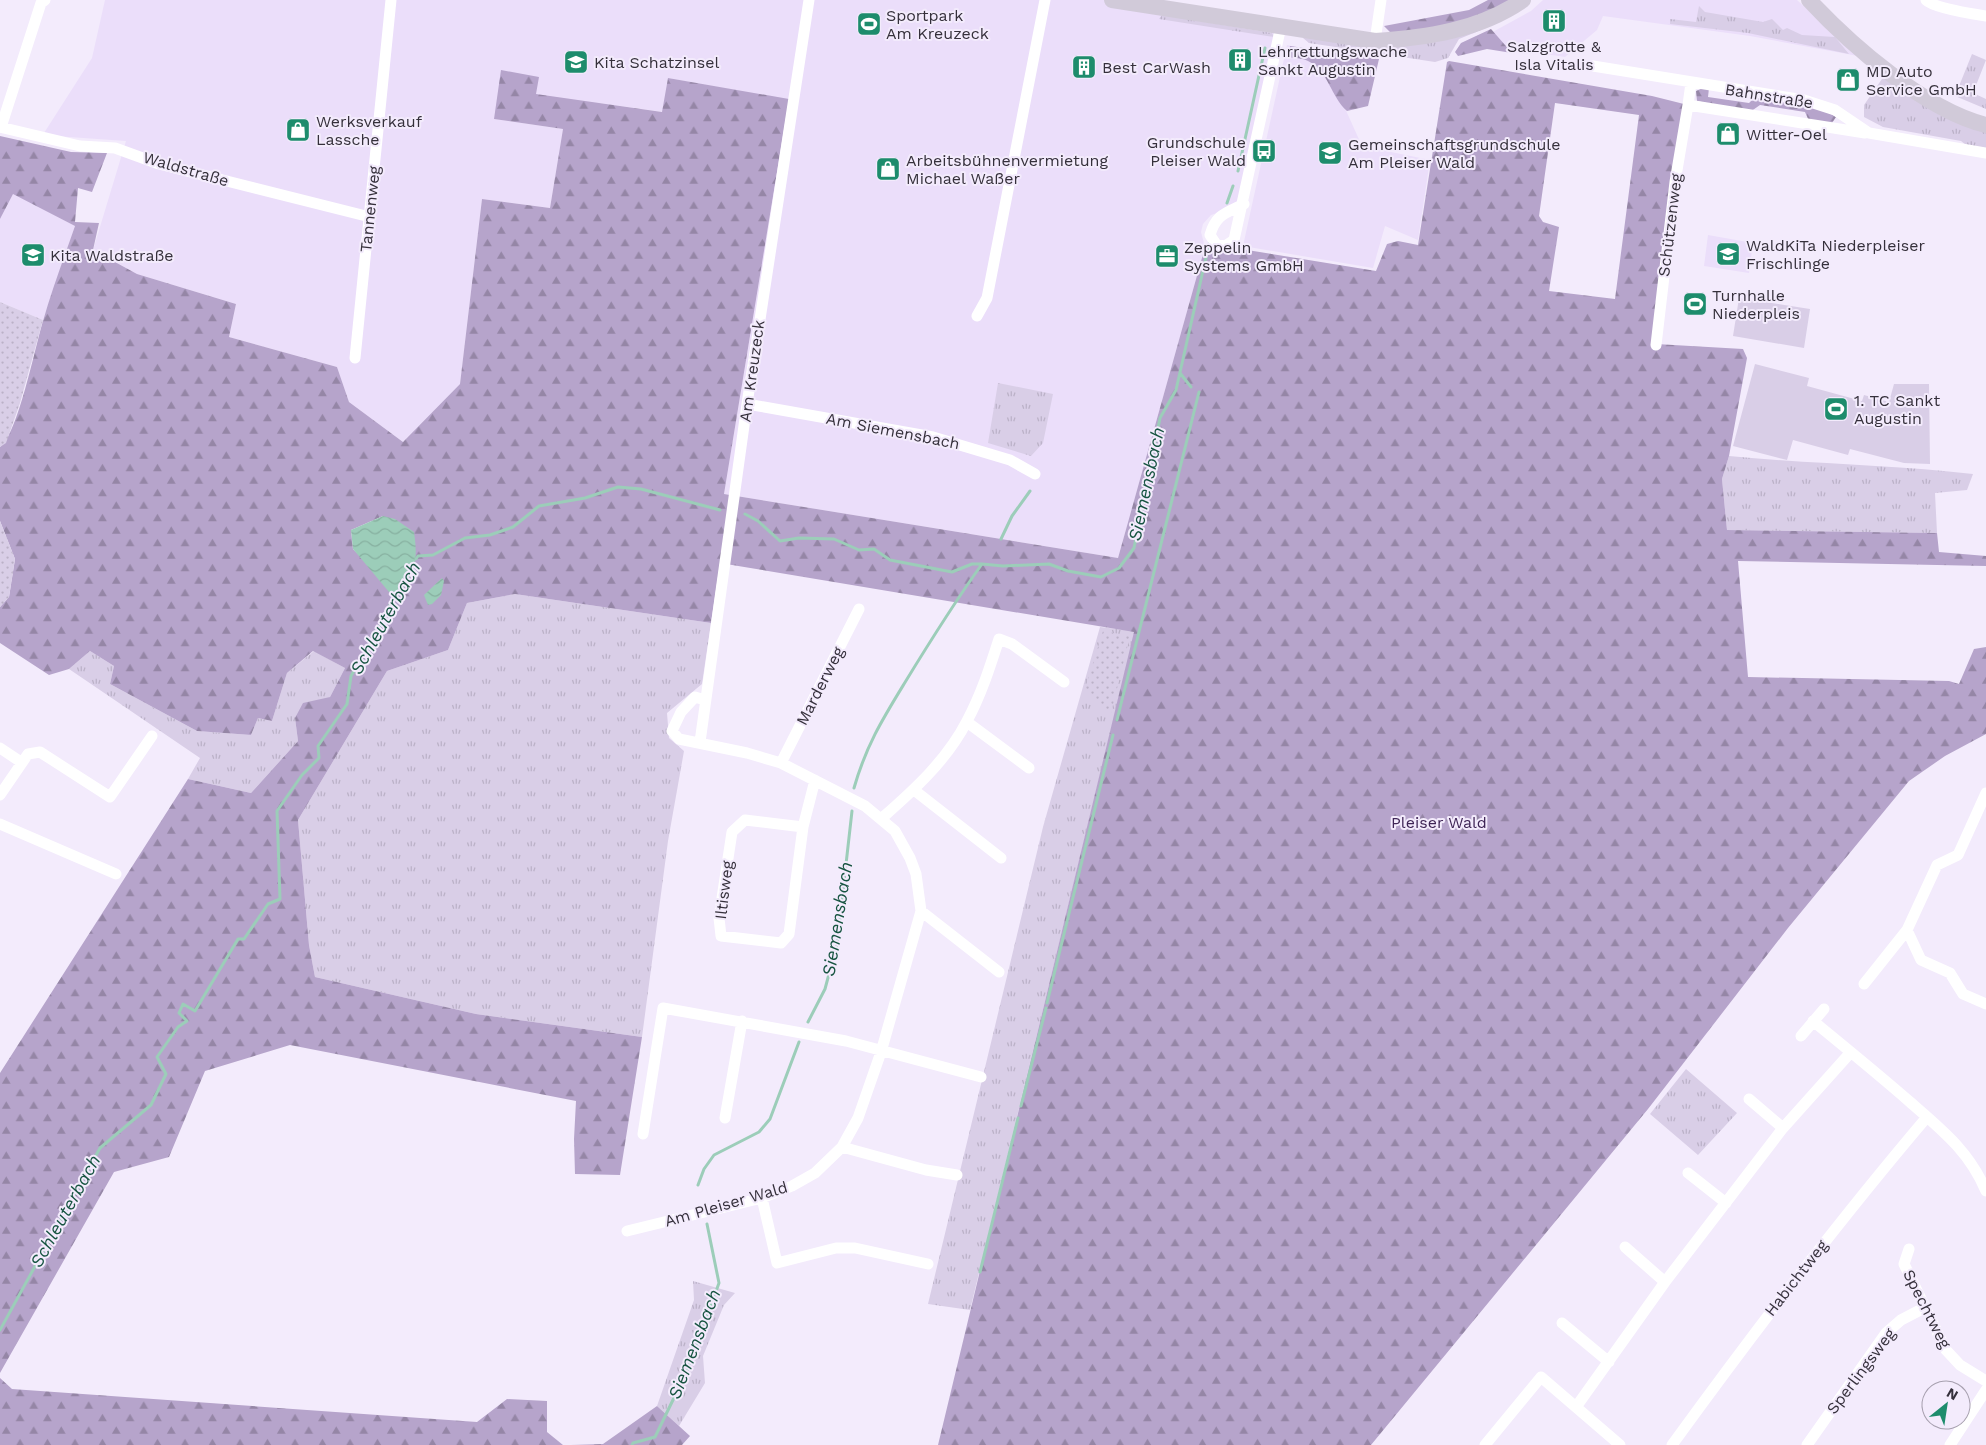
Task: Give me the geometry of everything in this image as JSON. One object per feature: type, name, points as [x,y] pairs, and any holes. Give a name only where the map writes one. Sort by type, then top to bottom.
[{"type":"street","name":"Waldstraße","points":[[44,0],[0,127],[80,146],[115,148],[159,164],[370,217]]},
{"type":"street","name":"Tannenweg","points":[[355,358],[391,0]]},
{"type":"street","name":"Am Kreuzeck","points":[[700,742],[747,404],[809,0]]},
{"type":"street","points":[[978,316],[987,298],[1045,0]]},
{"type":"street","points":[[1112,0],[1375,41],[1412,39],[1448,32],[1491,18],[1522,0]]},
{"type":"street","points":[[1375,41],[1382,0]]},
{"type":"street","points":[[1809,0],[1871,60],[1929,99],[1974,122],[1986,125]]},
{"type":"street","points":[[1926,0],[1937,6],[1945,6],[1958,11],[1986,16]]},
{"type":"street","points":[[1244,204],[1281,26]]},
{"type":"street","name":"Bahnstraße","points":[[1593,66],[1820,104],[1835,110],[1869,134]]},
{"type":"street","points":[[1688,105],[1691,83]]},
{"type":"street","name":"Bahnstraße","points":[[1688,105],[1986,153]]},
{"type":"street","name":"Schützenweg","points":[[1656,345],[1675,182],[1688,105]]},
{"type":"street","name":"Am Siemensbach","points":[[747,404],[933,437],[1010,460],[1035,474]]},
{"type":"street","name":"Marderweg","points":[[780,763],[859,609]]},
{"type":"street","points":[[882,818],[914,790],[946,754],[967,722],[983,688],[999,639],[1012,644],[1064,682]]},
{"type":"street","name":"Am Pleiser Wald","points":[[627,1231],[762,1198],[792,1186],[815,1173],[842,1147],[858,1118],[881,1052],[921,911],[916,874],[910,858],[894,831],[882,818],[865,806],[780,763],[747,753],[679,739],[672,731],[675,720],[695,698],[705,700]]},
{"type":"street","points":[[967,722],[1029,768]]},
{"type":"street","points":[[0,794],[28,754],[40,752],[110,797],[152,736]]},
{"type":"street","points":[[0,748],[21,762]]},
{"type":"street","name":"Iltisweg","points":[[803,827],[745,820],[732,832],[719,918],[721,936],[781,942],[789,934],[803,827],[816,780]]},
{"type":"street","points":[[914,790],[1001,858]]},
{"type":"street","points":[[1864,984],[1907,930],[1937,865],[1958,855],[1986,793]]},
{"type":"street","points":[[0,824],[116,874]]},
{"type":"street","points":[[921,911],[999,972]]},
{"type":"street","points":[[1907,930],[1921,960],[1950,974],[1963,994],[1986,1004]]},
{"type":"street","points":[[643,1134],[663,1008],[846,1041],[881,1052],[982,1077]]},
{"type":"street","points":[[1801,1036],[1824,1009]]},
{"type":"street","points":[[724,1118],[742,1021]]},
{"type":"street","points":[[1814,1021],[1927,1117],[1962,1150],[1976,1169],[1986,1191]]},
{"type":"street","points":[[1576,1407],[1665,1282],[1783,1128],[1855,1055]]},
{"type":"street","points":[[1749,1099],[1783,1128]]},
{"type":"street","name":"Habichtweg","points":[[1672,1445],[1809,1260],[1857,1199],[1927,1117]]},
{"type":"street","points":[[842,1147],[926,1170],[957,1175]]},
{"type":"street","points":[[1688,1173],[1726,1203]]},
{"type":"street","points":[[762,1198],[777,1263],[836,1248],[855,1248],[928,1264]]},
{"type":"street","points":[[1625,1248],[1665,1282]]},
{"type":"street","name":"Spechtweg","points":[[1910,1249],[1904,1264],[1946,1350],[1960,1365],[1986,1381]]},
{"type":"street","name":"Sperlingsweg","points":[[1807,1445],[1886,1332],[1901,1320],[1924,1308]]},
{"type":"street","points":[[1562,1323],[1609,1362]]},
{"type":"street","points":[[1485,1445],[1541,1377],[1620,1445]]},
{"type":"street","points":[[1950,1445],[1986,1390]]},
{"type":"shaded area","points":[[105,0],[1118,0],[1281,26],[1244,204],[1211,215],[1203,224],[1201,232],[1205,247],[1118,558],[724,494],[789,100],[668,78],[663,112],[599,103],[494,119],[563,129],[550,208],[482,199],[460,384],[403,442],[349,402],[337,367],[229,337],[236,304],[137,274],[93,250],[126,141],[55,136],[44,133],[92,58]]},
{"type":"shaded area","points":[[1543,0],[1797,0],[1858,56],[1750,36],[1603,16],[1597,30],[1565,57],[1505,48],[1489,34],[1531,11]]},
{"type":"shaded area","name":"Gemeinschaftsgrundschule Am Pleiser Wald","points":[[1287,45],[1320,53],[1362,146],[1430,160],[1418,240],[1385,226],[1373,268],[1243,246]]},
{"type":"shaded area","name":"Kita Waldstraße","points":[[13,193],[75,226],[43,320],[0,302],[0,219]]},
{"type":"shaded area","name":"WaldKiTa Niederpleiser Frischlinge","points":[[1708,235],[1753,243],[1749,273],[1704,266]]},
{"type":"green space","points":[[1488,0],[1510,0],[1483,15],[1454,25],[1391,33],[1384,26],[1469,10]]},
{"type":"green space","points":[[1699,6],[1705,12],[1763,22],[1772,19],[1783,30],[1787,28],[1802,35],[1835,37],[1849,54],[1748,33],[1670,24],[1670,19],[1696,22]]},
{"type":"green space","points":[[1162,15],[1272,33],[1274,37],[1159,19]]},
{"type":"green space","points":[[1486,28],[1459,39],[1448,58],[1435,62],[1309,43],[1303,38]]},
{"type":"green space","points":[[1491,29],[1512,53],[1487,49],[1458,56],[1455,52],[1461,43]]},
{"type":"green space","points":[[1290,46],[1379,59],[1368,106],[1347,111],[1315,65],[1303,59],[1288,57]]},
{"type":"green space","points":[[1972,54],[1986,60],[1973,93],[1986,99],[1986,109],[1955,96]]},
{"type":"green space","name":"Pleiser Wald","points":[[1447,62],[1652,96],[1688,105],[1656,344],[1743,349],[1747,358],[1729,456],[1722,479],[1727,530],[1937,533],[1939,552],[1986,556],[1986,566],[1738,561],[1748,677],[1949,681],[1959,684],[1974,649],[1986,647],[1986,734],[1945,756],[1909,781],[1788,928],[1648,1109],[1371,1445],[938,1445],[1134,632],[720,563],[711,623],[515,594],[467,603],[448,650],[387,671],[298,820],[309,945],[315,977],[476,1014],[642,1037],[620,1175],[575,1174],[576,1101],[290,1045],[205,1071],[169,1157],[114,1172],[0,1373],[0,1073],[188,779],[251,793],[298,741],[295,718],[303,703],[330,697],[345,668],[313,651],[287,673],[272,721],[258,718],[251,735],[197,731],[110,684],[114,666],[90,651],[69,669],[49,675],[0,643],[0,607],[9,597],[15,559],[0,521],[0,447],[7,439],[19,408],[54,285],[75,226],[13,194],[0,219],[0,136],[71,152],[107,153],[92,192],[78,188],[75,222],[99,223],[93,250],[137,274],[236,304],[229,337],[337,367],[349,402],[403,442],[460,384],[482,199],[550,208],[563,129],[494,119],[501,70],[539,77],[536,94],[662,112],[668,78],[789,99],[724,494],[1118,558],[1205,247],[1234,242],[1241,249],[1376,271],[1387,244],[1398,241],[1418,245]],"holes":[[[1555,103],[1639,115],[1615,299],[1549,291],[1559,227],[1543,222],[1539,216]],[[383,516],[369,565],[353,549],[351,530]]]},
{"type":"green space","points":[[1884,76],[1986,132],[1986,149],[1966,145],[1961,141],[1883,127],[1864,117],[1864,105]]},
{"type":"green space","points":[[1709,88],[1708,97],[1749,103],[1756,96],[1821,108],[1836,117],[1832,123],[1809,121],[1805,112],[1760,105],[1750,112],[1697,101],[1696,91]]},
{"type":"green space","points":[[1739,298],[1810,309],[1804,348],[1733,336]]},
{"type":"green space","points":[[0,302],[43,320],[20,403],[6,443],[0,447]]},
{"type":"green space","name":"1. TC Sankt Augustin","points":[[1755,364],[1809,378],[1807,386],[1862,401],[1864,395],[1889,402],[1894,384],[1929,384],[1930,464],[1904,463],[1850,449],[1848,455],[1793,440],[1787,460],[1733,446]]},
{"type":"green space","points":[[998,383],[1053,394],[1043,443],[1031,456],[988,443]]},
{"type":"green space","points":[[1729,456],[1973,474],[1967,490],[1935,493],[1937,533],[1727,530],[1722,479]]},
{"type":"green space","points":[[0,521],[15,559],[9,597],[0,607]]},
{"type":"green space","points":[[515,594],[711,623],[702,684],[667,713],[669,738],[684,751],[668,841],[642,1037],[476,1014],[315,977],[309,945],[298,820],[387,671],[448,650],[467,603]]},
{"type":"green space","points":[[1100,627],[1135,631],[970,1310],[928,1304],[1043,827]]},
{"type":"green space","points":[[1103,631],[1130,636],[1111,713],[1084,692]]},
{"type":"green space","points":[[90,651],[114,666],[110,684],[197,731],[251,735],[258,718],[272,721],[287,673],[314,651],[345,668],[330,697],[295,718],[298,741],[251,793],[188,779],[200,758],[69,669]]},
{"type":"green space","points":[[1686,1069],[1737,1113],[1698,1155],[1650,1114]]},
{"type":"green space","points":[[693,1281],[735,1293],[724,1305],[703,1356],[705,1383],[679,1426],[657,1406],[694,1300]]},
{"type":"green space","points":[[0,1378],[12,1389],[477,1422],[507,1399],[547,1401],[547,1432],[563,1445],[0,1445]]},
{"type":"green space","points":[[657,1406],[690,1436],[682,1445],[571,1445],[603,1444]]},
{"type":"water","points":[[383,516],[395,519],[414,532],[416,550],[414,565],[409,579],[399,594],[389,592],[353,549],[351,530]]},
{"type":"water","points":[[442,578],[444,581],[441,595],[432,604],[428,605],[424,595]]},
{"type":"waterway","name":"Siemensbach","points":[[1238,171],[1265,48]]},
{"type":"waterway","name":"Siemensbach","points":[[1227,203],[1233,186]]},
{"type":"waterway","name":"Siemensbach","points":[[854,788],[875,734],[913,669],[982,564],[1003,566],[1049,564],[1068,571],[1101,577],[1119,568],[1134,548],[1160,418],[1176,390],[1209,244]]},
{"type":"waterway","points":[[1180,373],[1191,387]]},
{"type":"waterway","points":[[1117,720],[1199,392]]},
{"type":"waterway","name":"Schleuterbach","points":[[416,559],[418,556],[433,555],[465,538],[490,535],[513,527],[539,506],[585,498],[618,487],[641,489],[720,510]]},
{"type":"waterway","points":[[1001,539],[1012,516],[1030,491]]},
{"type":"waterway","name":"Schleuterbach","points":[[745,514],[758,521],[780,541],[799,538],[834,539],[859,550],[874,549],[890,560],[952,572],[972,564],[982,564]]},
{"type":"waterway","name":"Schleuterbach","points":[[0,1330],[100,1148],[151,1105],[166,1074],[157,1057],[178,1027],[187,1021],[179,1013],[183,1004],[195,1011],[238,939],[244,939],[268,904],[280,899],[277,811],[302,775],[319,758],[318,746],[347,704],[351,676],[381,624],[397,590]]},
{"type":"waterway","points":[[1047,1003],[1113,735]]},
{"type":"waterway","name":"Siemensbach","points":[[808,1022],[825,989],[837,944],[852,811]]},
{"type":"waterway","points":[[1021,1106],[1046,1008]]},
{"type":"waterway","name":"Siemensbach","points":[[698,1185],[704,1169],[714,1155],[759,1132],[770,1119],[799,1042]]},
{"type":"waterway","points":[[980,1272],[1018,1118]]},
{"type":"waterway","name":"Siemensbach","points":[[632,1445],[633,1443],[655,1437],[687,1371],[719,1283],[707,1224]]},
{"type":"place","name":"Salzgrotte & Isla Vitalis","points":[[1554,21]]},
{"type":"place","name":"Sportpark Am Kreuzeck","points":[[869,24]]},
{"type":"place","name":"Lehrrettungswache Sankt Augustin","points":[[1240,60]]},
{"type":"place","name":"Kita Schatzinsel","points":[[576,62]]},
{"type":"place","name":"Best CarWash","points":[[1084,67]]},
{"type":"place","name":"MD Auto Service GmbH","points":[[1848,80]]},
{"type":"place","name":"Werksverkauf Lassche","points":[[298,130]]},
{"type":"place","name":"Witter-Oel","points":[[1728,134]]},
{"type":"place","name":"Grundschule Pleiser Wald","points":[[1264,151]]},
{"type":"place","name":"Gemeinschaftsgrundschule Am Pleiser Wald","points":[[1330,153]]},
{"type":"place","name":"Arbeitsbühnenvermietung Michael Waßer","points":[[888,169]]},
{"type":"place","name":"WaldKiTa Niederpleiser Frischlinge","points":[[1728,254]]},
{"type":"place","name":"Kita Waldstraße","points":[[33,255]]},
{"type":"place","name":"Zeppelin Systems GmbH","points":[[1167,256]]},
{"type":"place","name":"Turnhalle Niederpleis","points":[[1695,304]]},
{"type":"place","name":"1. TC Sankt Augustin","points":[[1836,409]]}]
